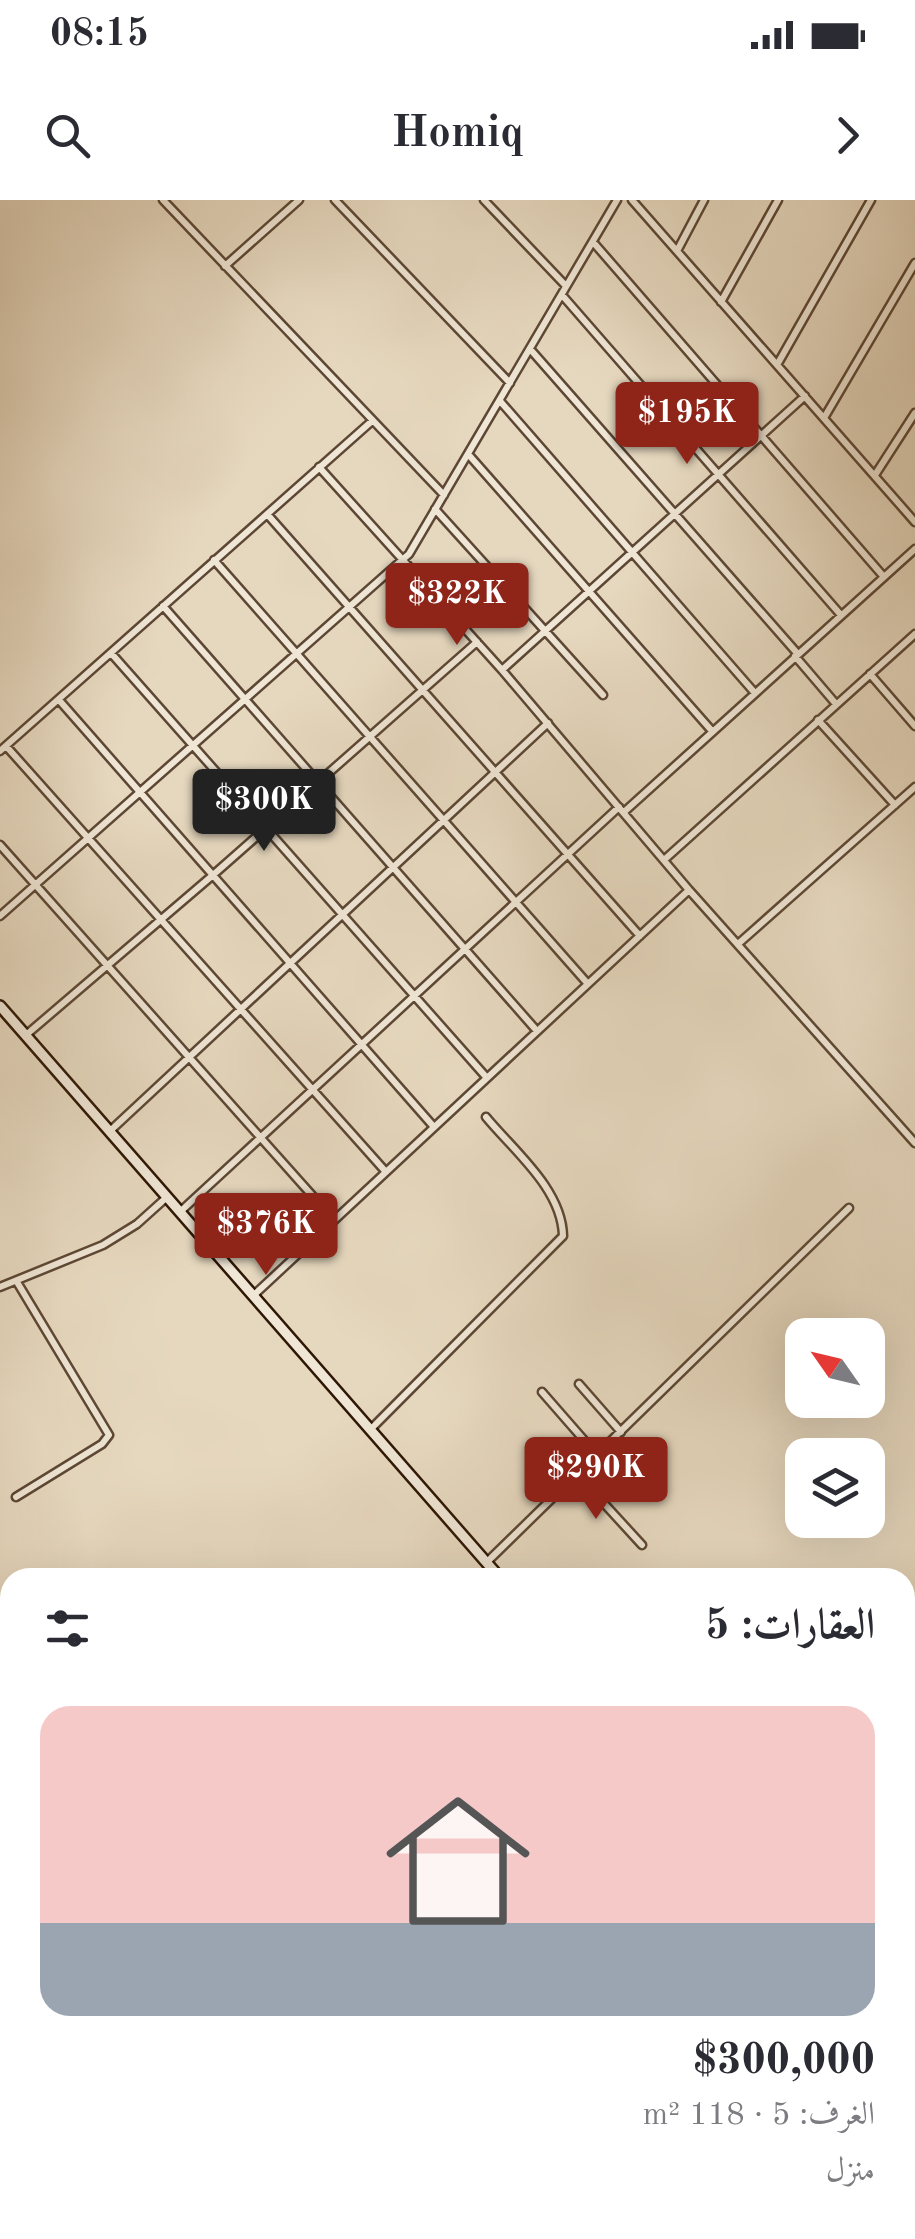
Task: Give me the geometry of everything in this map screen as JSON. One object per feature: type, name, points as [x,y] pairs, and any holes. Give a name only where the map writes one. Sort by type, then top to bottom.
[{"type":"street","points":[[162,200],[444,495]]},
{"type":"street","points":[[225,266],[299,200]]},
{"type":"street","points":[[335,200],[510,383]]},
{"type":"street","points":[[484,200],[567,286]]},
{"type":"street","points":[[632,200],[915,522]]},
{"type":"street","points":[[676,251],[704,200]]},
{"type":"street","points":[[721,302],[778,200]]},
{"type":"street","points":[[778,365],[871,200]]},
{"type":"street","points":[[0,916],[414,548],[613,202]]},
{"type":"street","points":[[593,242],[884,577]]},
{"type":"street","points":[[824,418],[915,263]]},
{"type":"street","points":[[562,295],[840,614]]},
{"type":"street","points":[[530,349],[836,704]]},
{"type":"street","points":[[502,670],[804,396]]},
{"type":"street","points":[[500,401],[754,692]]},
{"type":"street","points":[[874,474],[915,413]]},
{"type":"street","points":[[372,421],[3,749],[162,919],[386,1172]]},
{"type":"street","points":[[468,454],[712,731]]},
{"type":"street","points":[[320,467],[915,1143]]},
{"type":"street","points":[[435,509],[603,695]]},
{"type":"street","points":[[267,514],[640,936]]},
{"type":"street","points":[[182,1211],[568,854],[915,549]]},
{"type":"street","points":[[214,560],[588,984]]},
{"type":"street","points":[[163,606],[537,1031]]},
{"type":"street","points":[[664,860],[915,634]]},
{"type":"street","points":[[26,1036],[476,642]]},
{"type":"street","points":[[111,654],[487,1078]]},
{"type":"street","points":[[870,674],[915,726]]},
{"type":"street","points":[[58,700],[434,1127]]},
{"type":"street","points":[[818,720],[895,806]]},
{"type":"street","points":[[110,1131],[548,723]]},
{"type":"street","points":[[738,944],[915,788]]},
{"type":"street","points":[[0,845],[334,1220]]},
{"type":"street","points":[[254,1294],[690,890]]},
{"type":"street","points":[[0,1006],[492,1568]]},
{"type":"street","points":[[371,1429],[563,1236],[560,1213],[551,1194],[486,1118]]},
{"type":"street","points":[[0,1287],[124,1234],[168,1196]]},
{"type":"street","points":[[487,1562],[848,1208]]},
{"type":"street","points":[[16,1497],[102,1444],[109,1435],[17,1282]]},
{"type":"street","points":[[579,1384],[620,1432]]},
{"type":"street","points":[[542,1392],[597,1454]]},
{"type":"street","points":[[578,1474],[642,1545]]}]
